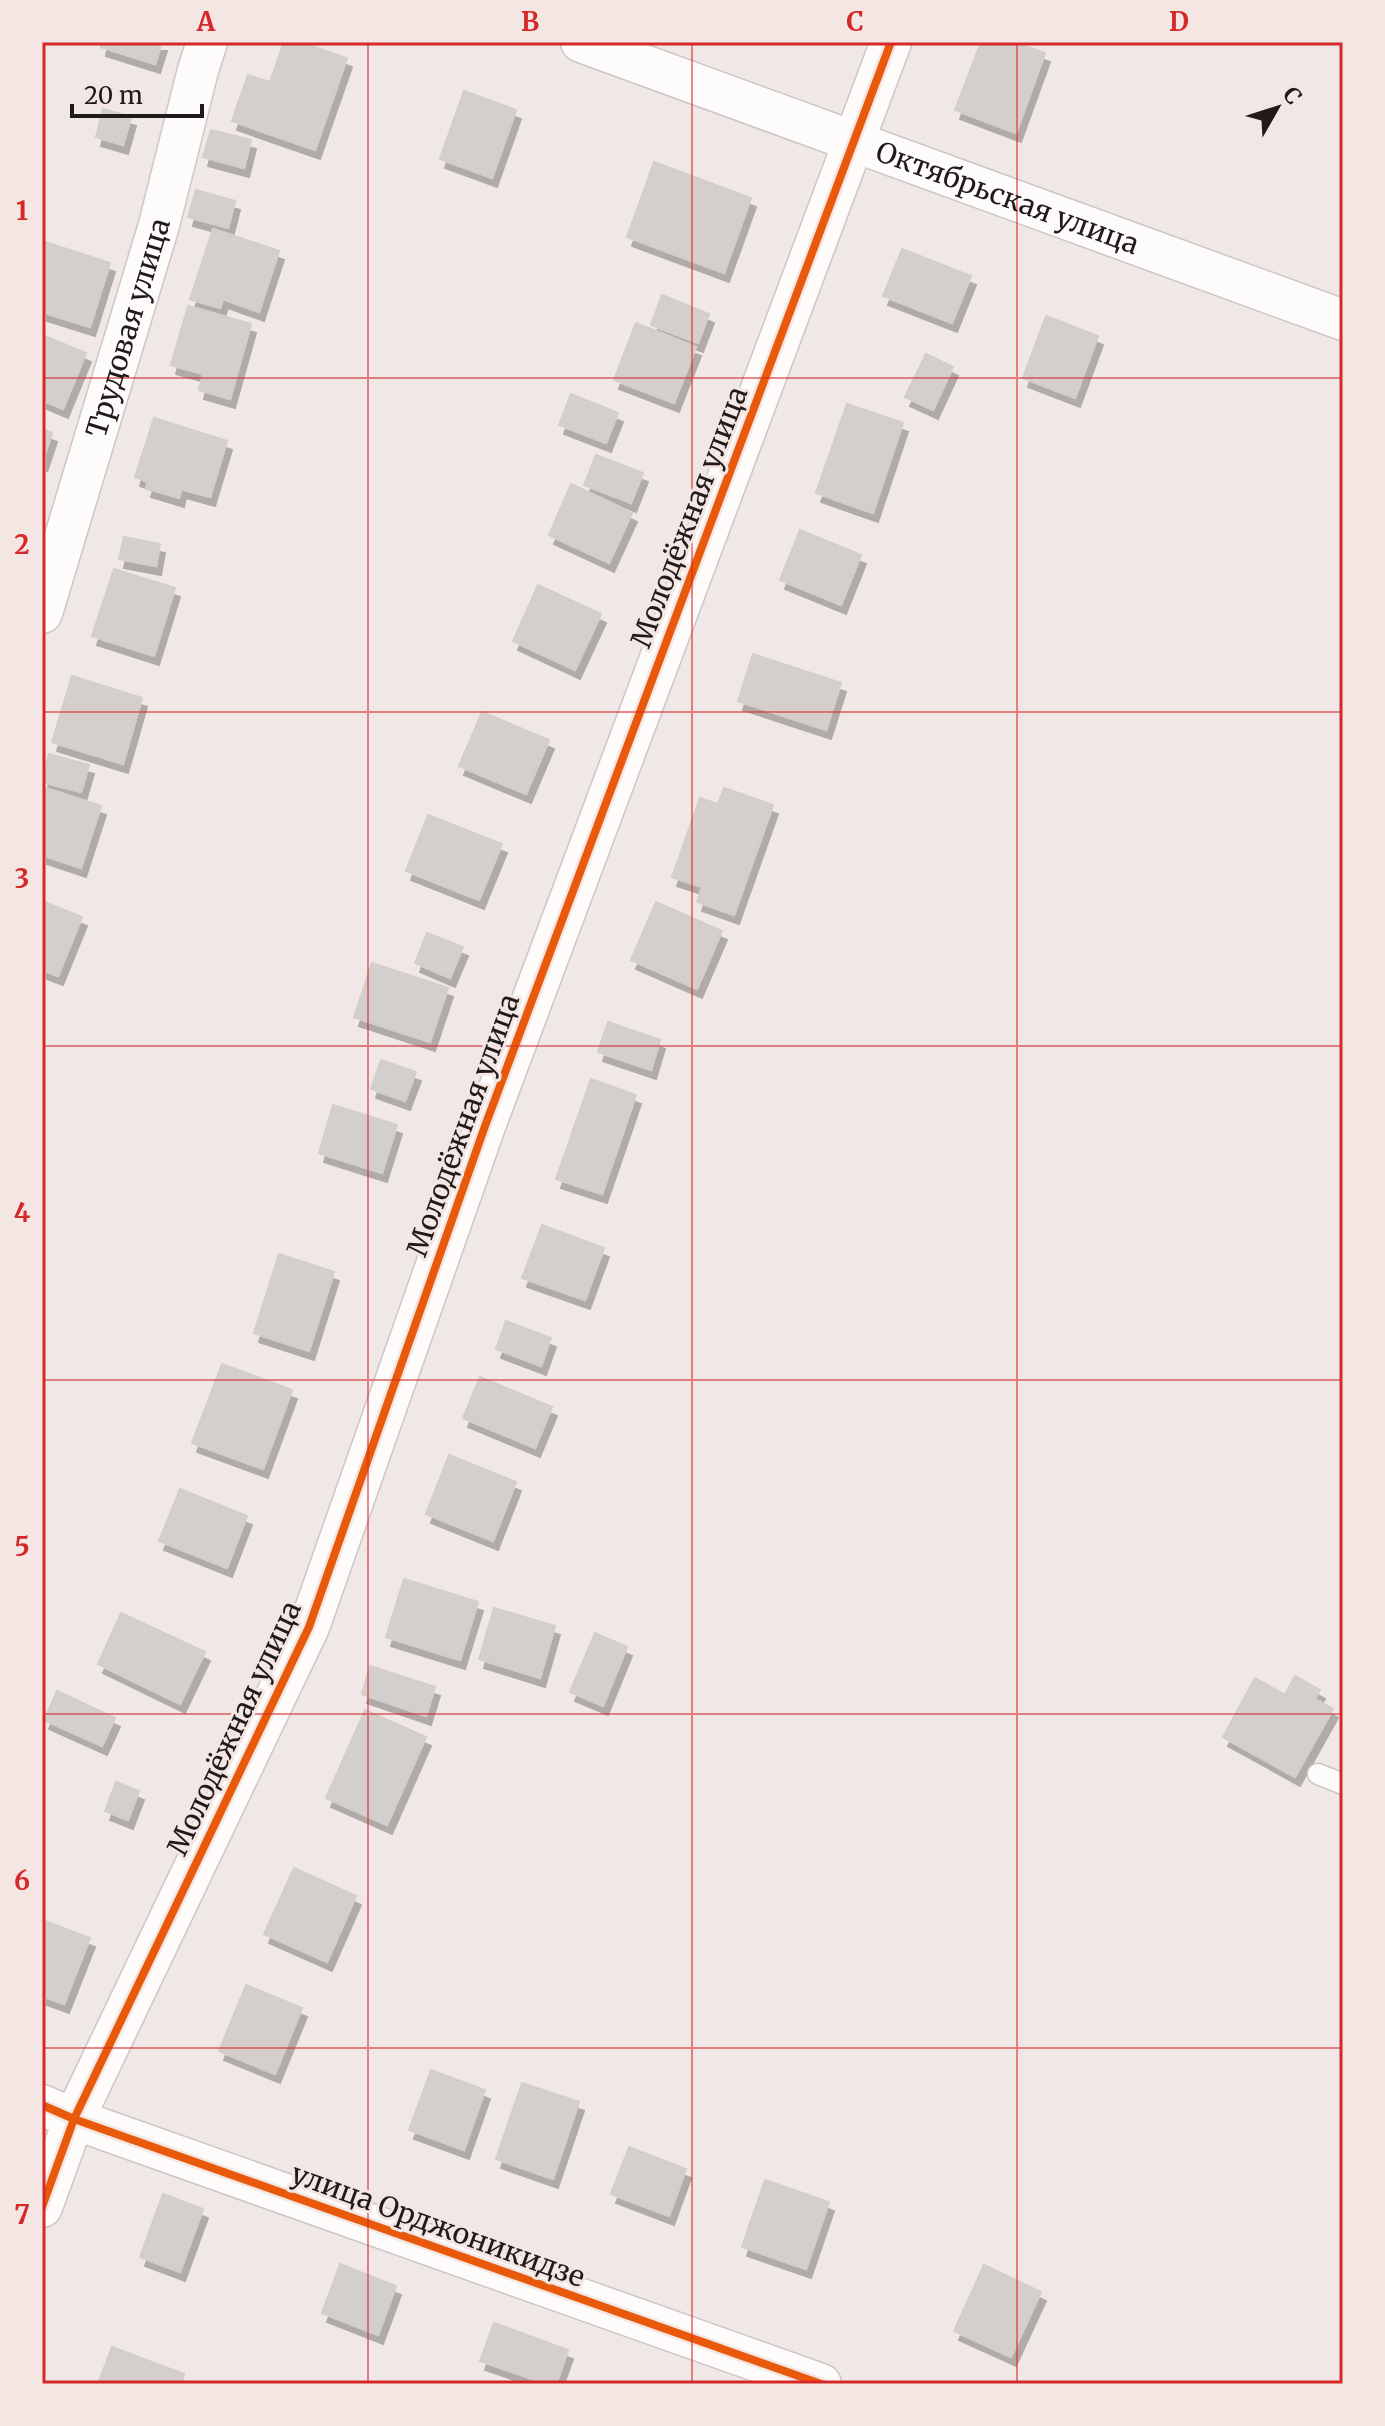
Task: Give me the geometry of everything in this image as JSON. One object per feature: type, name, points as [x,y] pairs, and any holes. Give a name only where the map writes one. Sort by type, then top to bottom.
[{"type":"street","name":"Трудовая улица","points":[[42,613],[159,225],[207,42]]},
{"type":"street","name":"Октябрьская улица","points":[[581,42],[1343,320]]},
{"type":"street","name":"Молодёжная улица","points":[[42,2207],[58,2112],[309,1627],[485,1126],[891,42]]},
{"type":"street","name":"улица Орджоникидзе","points":[[58,2112],[821,2384]]},
{"type":"lane","points":[[1318,1774],[1343,1784]]},
{"type":"building","points":[[102,42],[162,42],[155,64],[101,47]]},
{"type":"building","points":[[284,42],[300,42],[347,58],[315,150],[232,121],[248,75],[270,82]]},
{"type":"building","points":[[981,42],[1014,42],[1045,53],[1016,133],[955,110]]},
{"type":"building","points":[[464,91],[516,110],[492,178],[440,159]]},
{"type":"building","points":[[103,109],[131,117],[123,145],[96,137]]},
{"type":"building","points":[[211,130],[251,140],[244,168],[203,157]]},
{"type":"building","points":[[654,162],[751,198],[724,273],[627,237]]},
{"type":"building","points":[[196,190],[235,201],[228,228],[188,217]]},
{"type":"building","points":[[213,229],[279,251],[259,312],[223,299],[220,308],[190,299]]},
{"type":"building","points":[[42,241],[110,263],[90,327],[42,312]]},
{"type":"building","points":[[902,249],[971,276],[952,323],[883,296]]},
{"type":"building","points":[[662,295],[709,314],[698,343],[651,325]]},
{"type":"building","points":[[188,306],[251,324],[230,399],[199,390],[203,374],[171,365]]},
{"type":"building","points":[[1046,316],[1098,336],[1075,398],[1023,378]]},
{"type":"building","points":[[636,323],[696,347],[674,403],[614,380]]},
{"type":"building","points":[[42,335],[86,353],[63,409],[42,400]]},
{"type":"building","points":[[926,354],[953,367],[933,410],[905,397]]},
{"type":"building","points":[[571,394],[618,413],[606,443],[559,425]]},
{"type":"building","points":[[847,404],[903,423],[873,513],[816,493]]},
{"type":"building","points":[[154,418],[227,441],[210,497],[181,489],[179,498],[146,488],[148,482],[135,477]]},
{"type":"building","points":[[42,429],[52,433],[42,463]]},
{"type":"building","points":[[596,455],[643,473],[631,503],[584,485]]},
{"type":"building","points":[[571,484],[632,513],[609,563],[549,535]]},
{"type":"building","points":[[800,530],[861,555],[841,605],[780,580]]},
{"type":"building","points":[[124,537],[160,544],[156,566],[119,559]]},
{"type":"building","points":[[114,569],[175,588],[154,656],[92,636]]},
{"type":"building","points":[[538,585],[601,614],[575,670],[513,641]]},
{"type":"building","points":[[753,654],[841,683],[826,730],[738,701]]},
{"type":"building","points":[[72,676],[142,698],[123,764],[52,742]]},
{"type":"building","points":[[482,712],[549,740],[526,794],[459,766]]},
{"type":"building","points":[[49,754],[89,765],[81,792],[42,782]]},
{"type":"building","points":[[42,787],[101,806],[81,868],[42,855]]},
{"type":"building","points":[[724,788],[773,805],[734,915],[697,902],[702,887],[672,877],[700,798],[718,804]]},
{"type":"building","points":[[428,815],[502,844],[479,900],[406,871]]},
{"type":"building","points":[[42,901],[82,917],[58,976],[42,970]]},
{"type":"building","points":[[656,902],[722,931],[697,989],[631,960]]},
{"type":"building","points":[[427,933],[463,947],[450,978],[415,963]]},
{"type":"building","points":[[372,963],[448,988],[430,1042],[354,1017]]},
{"type":"building","points":[[608,1022],[660,1040],[651,1070],[598,1052]]},
{"type":"building","points":[[381,1060],[416,1072],[405,1101],[371,1089]]},
{"type":"building","points":[[591,1079],[636,1095],[602,1194],[556,1179]]},
{"type":"building","points":[[333,1105],[397,1125],[382,1173],[319,1153]]},
{"type":"building","points":[[542,1225],[604,1248],[585,1300],[522,1278]]},
{"type":"building","points":[[279,1254],[334,1272],[309,1351],[254,1333]]},
{"type":"building","points":[[506,1321],[551,1338],[541,1366],[496,1349]]},
{"type":"building","points":[[222,1364],[292,1390],[263,1469],[192,1443]]},
{"type":"building","points":[[480,1377],[552,1407],[535,1448],[463,1418]]},
{"type":"building","points":[[449,1455],[516,1482],[493,1541],[426,1514]]},
{"type":"building","points":[[180,1489],[247,1516],[227,1568],[159,1541]]},
{"type":"building","points":[[404,1579],[478,1602],[460,1660],[386,1637]]},
{"type":"building","points":[[494,1608],[555,1626],[540,1678],[479,1659]]},
{"type":"building","points":[[121,1613],[205,1652],[180,1704],[98,1664]]},
{"type":"building","points":[[595,1633],[627,1647],[603,1706],[570,1692]]},
{"type":"building","points":[[370,1666],[435,1687],[426,1716],[362,1694]]},
{"type":"building","points":[[1295,1676],[1320,1690],[1315,1699],[1333,1709],[1295,1777],[1223,1737],[1255,1678],[1285,1695]]},
{"type":"building","points":[[57,1691],[115,1718],[102,1746],[44,1720]]},
{"type":"building","points":[[365,1710],[426,1737],[387,1825],[326,1798]]},
{"type":"building","points":[[116,1782],[139,1791],[128,1820],[105,1811]]},
{"type":"building","points":[[294,1868],[356,1896],[327,1962],[264,1934]]},
{"type":"building","points":[[42,1920],[90,1938],[64,2004],[42,1996]]},
{"type":"building","points":[[246,1985],[302,2008],[275,2074],[219,2051]]},
{"type":"building","points":[[431,2070],[485,2090],[464,2150],[409,2130]]},
{"type":"building","points":[[522,2083],[579,2102],[553,2179],[496,2159]]},
{"type":"building","points":[[629,2147],[686,2169],[669,2216],[611,2194]]},
{"type":"building","points":[[765,2180],[829,2202],[806,2269],[742,2247]]},
{"type":"building","points":[[163,2194],[203,2209],[180,2272],[140,2257]]},
{"type":"building","points":[[340,2264],[396,2286],[378,2335],[322,2313]]},
{"type":"building","points":[[984,2265],[1041,2292],[1011,2357],[954,2331]]},
{"type":"building","points":[[494,2323],[568,2350],[556,2384],[547,2384],[480,2361]]},
{"type":"building","points":[[112,2347],[184,2374],[180,2384],[98,2384]]},
{"type":"cycle path","points":[[42,2207],[74,2119],[309,1627],[485,1126],[891,42]]},
{"type":"cycle path","points":[[42,2105],[821,2384]]}]
